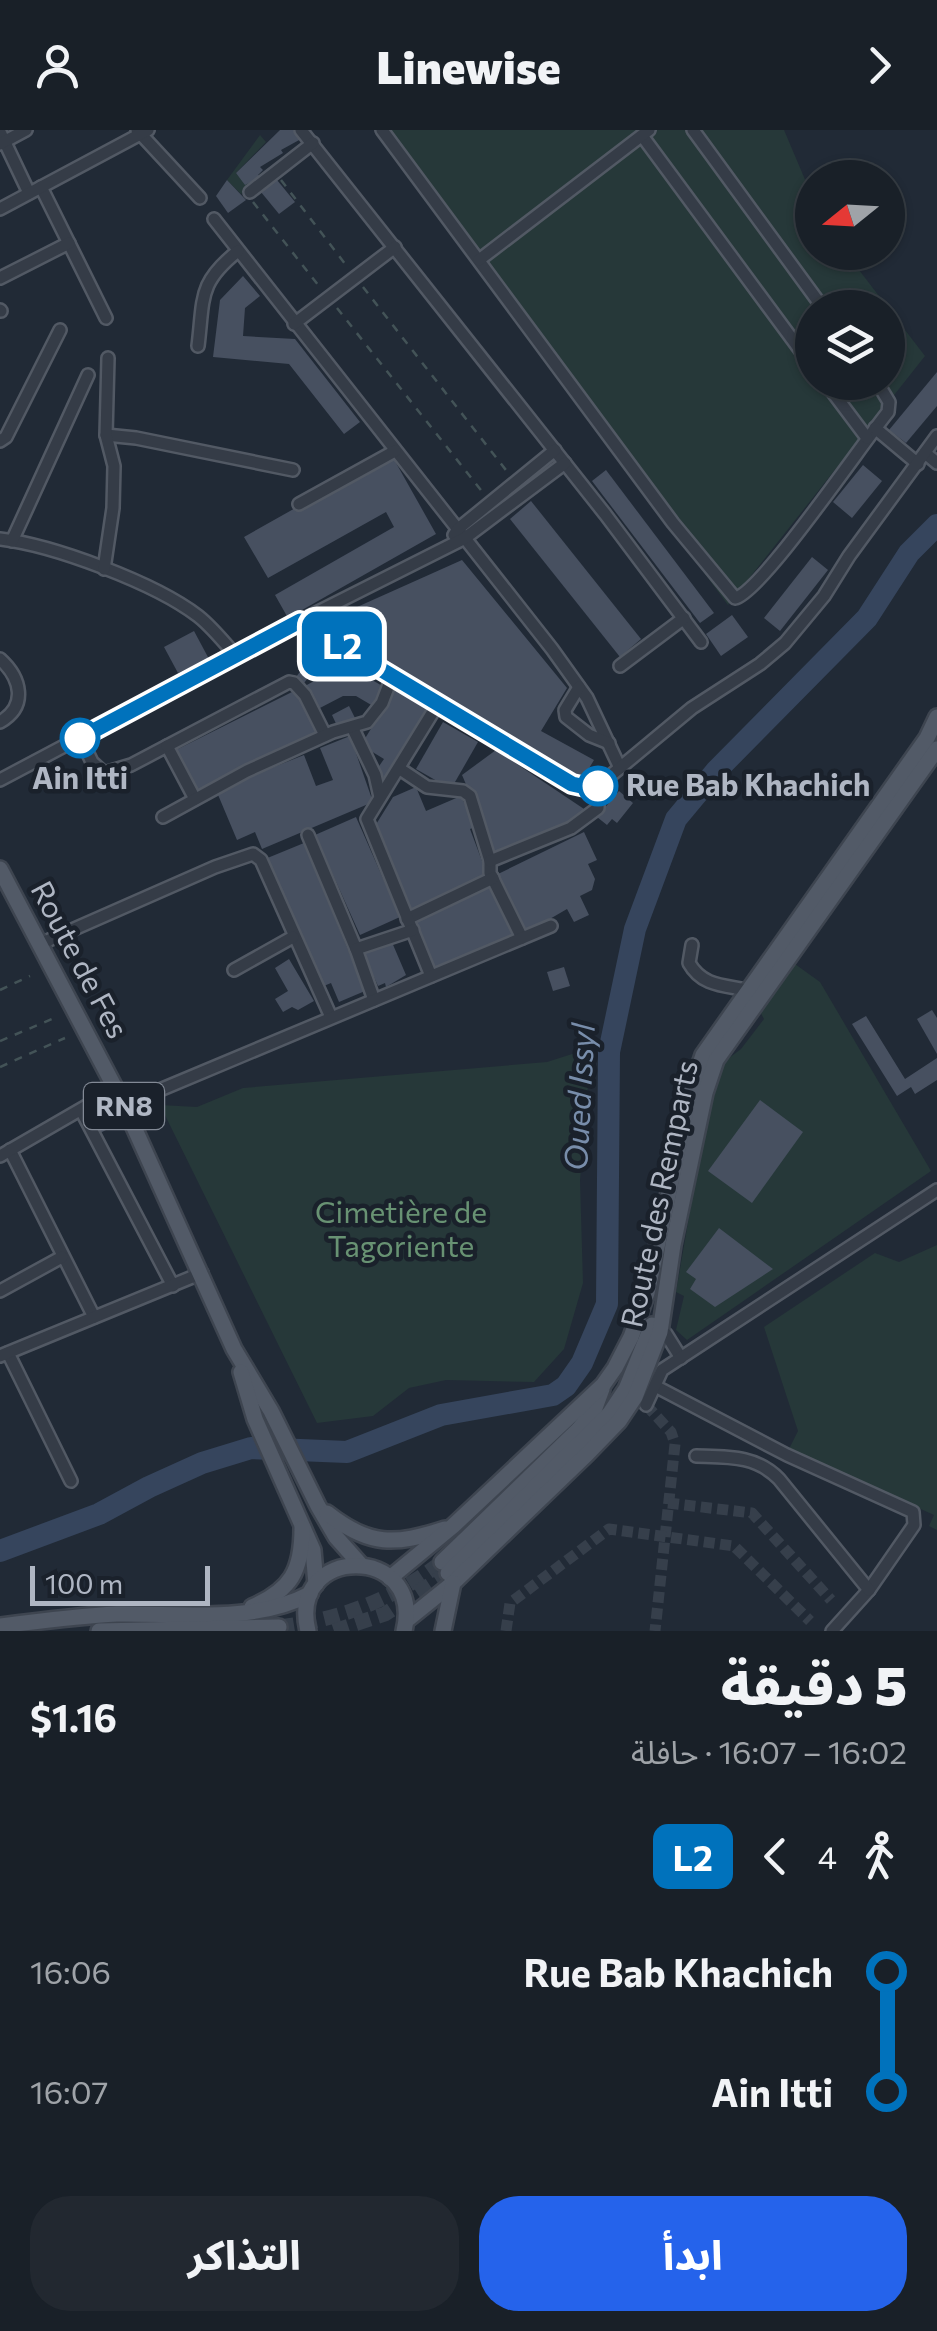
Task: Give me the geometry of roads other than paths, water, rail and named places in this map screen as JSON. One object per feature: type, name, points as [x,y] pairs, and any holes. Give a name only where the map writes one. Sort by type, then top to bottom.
[{"type":"main road","name":"Route des Remparts","points":[[406,1627],[448,1572],[619,1421],[641,1385],[660,1332],[665,1290],[709,1078],[754,992],[930,734],[937,717]]},
{"type":"main road","name":"Route des Remparts","points":[[390,1578],[453,1526],[603,1386],[631,1337],[647,1294],[698,1066],[709,1043],[754,992],[937,749]]},
{"type":"main road","name":"Route de Fes","points":[[0,869],[116,1090],[202,1273],[234,1349],[255,1420],[313,1550],[313,1588]]},
{"type":"main road","points":[[448,1572],[618,1403],[637,1366],[665,1290]]},
{"type":"main road","name":"Route de Fes","points":[[234,1349],[336,1537],[360,1564]]},
{"type":"main road","points":[[443,1631],[448,1572],[595,1408],[603,1386]]},
{"type":"main road","points":[[318,1506],[345,1528],[376,1540],[416,1538],[453,1526]]},
{"type":"main road","points":[[239,1612],[274,1596],[291,1580],[300,1557],[302,1519]]},
{"type":"main road","points":[[0,1626],[72,1617],[276,1608],[313,1588],[337,1568],[360,1564]]},
{"type":"main road","name":"RN8","points":[[360,1564],[390,1578]]},
{"type":"main road","points":[[390,1578],[404,1598],[406,1627]]},
{"type":"main road","name":"RN8","points":[[308,1631],[305,1614],[313,1588]]},
{"type":"main road","points":[[99,1631],[279,1628]]},
{"type":"street","points":[[26,130],[2,139],[69,242],[106,318]]},
{"type":"street","points":[[302,130],[556,450],[701,642]]},
{"type":"street","points":[[382,130],[673,522],[735,598],[744,596],[768,572],[890,406],[887,400]]},
{"type":"street","points":[[693,130],[810,290]]},
{"type":"street","points":[[0,209],[142,132],[200,198]]},
{"type":"street","points":[[479,260],[646,134],[795,342]]},
{"type":"street","points":[[250,192],[313,144]]},
{"type":"street","points":[[214,219],[580,688],[620,768]]},
{"type":"street","points":[[2,272],[69,242]]},
{"type":"street","points":[[294,324],[395,247]]},
{"type":"street","points":[[198,346],[210,276],[238,251]]},
{"type":"street","points":[[0,441],[6,437],[60,330]]},
{"type":"street","points":[[104,568],[114,508],[114,466],[106,435],[108,358]]},
{"type":"street","points":[[88,374],[6,540],[104,568],[185,606],[236,656]]},
{"type":"street","points":[[841,400],[871,433],[929,460]]},
{"type":"street","points":[[106,435],[293,470]]},
{"type":"street","points":[[300,621],[572,784],[598,786],[692,708],[785,643],[824,596],[849,556],[929,460],[937,436]]},
{"type":"street","points":[[462,534],[491,502],[556,450]]},
{"type":"street","points":[[299,504],[395,451]]},
{"type":"street","points":[[0,780],[450,544],[566,463]]},
{"type":"street","points":[[620,666],[684,618]]},
{"type":"street","points":[[0,659],[16,683],[20,700],[15,712],[0,722]]},
{"type":"street","points":[[163,817],[246,770],[368,722],[393,674]]},
{"type":"street","points":[[80,738],[92,762],[104,772],[131,765],[289,682],[304,695],[325,736]]},
{"type":"street","points":[[580,688],[566,710],[566,717],[589,735],[610,743]]},
{"type":"street","points":[[432,976],[369,828],[368,814],[439,702]]},
{"type":"street","points":[[352,727],[375,775],[380,798]]},
{"type":"street","points":[[167,746],[195,799]]},
{"type":"street","points":[[400,769],[426,787],[468,794],[493,878],[522,938]]},
{"type":"street","points":[[490,861],[585,820],[598,808],[598,786]]},
{"type":"street","points":[[308,834],[374,1000]]},
{"type":"street","points":[[40,944],[249,854],[261,860],[331,1018]]},
{"type":"street","points":[[356,950],[493,878]]},
{"type":"street","points":[[124,1106],[552,926]]},
{"type":"street","points":[[234,970],[293,937]]},
{"type":"street","points":[[692,945],[689,963],[696,974],[723,988],[754,992]]},
{"type":"street","points":[[94,1318],[5,1153],[116,1090]]},
{"type":"street","points":[[81,1110],[173,1286]]},
{"type":"street","points":[[646,1405],[662,1370],[937,1190]]},
{"type":"street","points":[[0,1291],[62,1257]]},
{"type":"street","points":[[71,1481],[4,1354],[202,1273]]},
{"type":"street","points":[[660,1332],[666,1334],[681,1358]]},
{"type":"street","points":[[655,1386],[787,1455],[910,1509],[915,1516],[914,1525],[869,1590],[832,1631]]},
{"type":"street","points":[[696,1456],[764,1465],[869,1590]]},
{"type":"waterway","name":"Oued Issyl","points":[[0,1551],[99,1514],[202,1463],[251,1448],[347,1452],[441,1415],[553,1395],[566,1386],[582,1363],[607,1304],[609,1052],[635,929],[676,819],[716,771],[867,618],[909,553],[937,525]]},
{"type":"tunnel","points":[[646,1405],[671,1432],[675,1444],[655,1631]]},
{"type":"tunnel","points":[[668,1503],[752,1513],[831,1600]]},
{"type":"tunnel","points":[[506,1631],[510,1603],[609,1529],[734,1546],[810,1621]]},
{"type":"tunnel","points":[[279,1627],[365,1606],[442,1562]]},
{"type":"tunnel","points":[[334,1631],[385,1614],[448,1573]]},
{"type":"place","name":"Ain Itti","points":[[80,738]]},
{"type":"place","name":"Rue Bab Khachich","points":[[598,786]]},
{"type":"park label","name":"Cimetière de Tagoriente","points":[[401,1230]]}]
